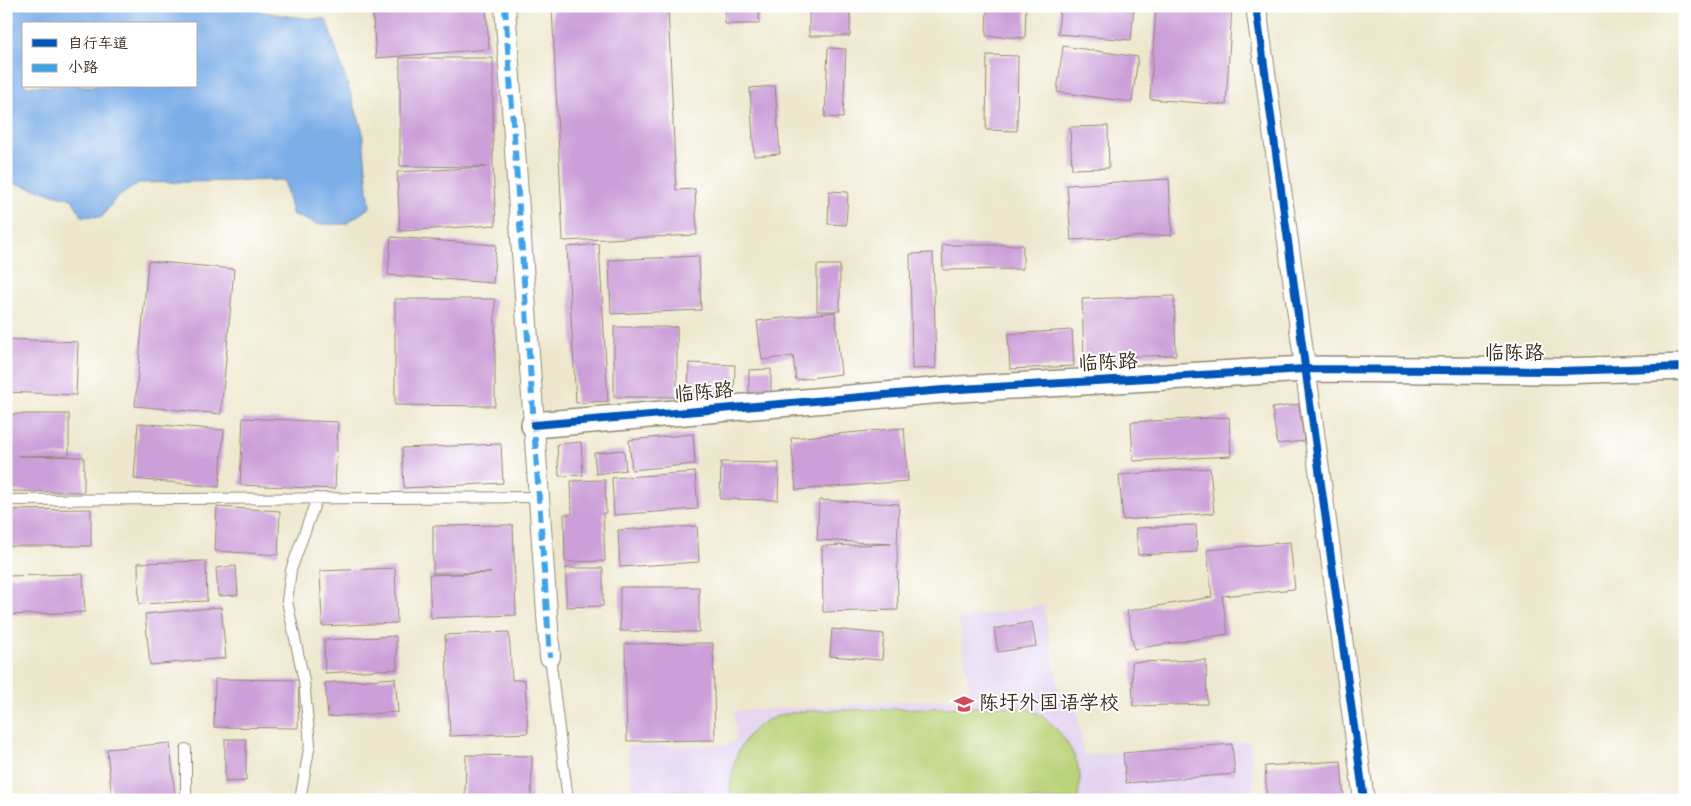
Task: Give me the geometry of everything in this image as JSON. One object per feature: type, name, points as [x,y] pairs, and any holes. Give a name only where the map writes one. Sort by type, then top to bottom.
[{"type":"street","points":[[505,6],[550,657]]},
{"type":"street","points":[[1256,6],[1364,800]]},
{"type":"street","name":"临陈路","points":[[534,425],[942,390],[1305,369],[1561,370],[1685,367]]},
{"type":"lane","points":[[6,500],[539,497]]},
{"type":"lane","points":[[300,800],[310,744],[304,681],[287,601],[291,570],[317,498]]},
{"type":"lane","points":[[550,657],[568,800]]},
{"type":"lane","points":[[186,749],[186,800]]},
{"type":"shaded area","name":"陈圩外国语学校","points":[[1043,605],[1060,696],[1074,693],[1084,755],[1250,741],[1254,800],[632,800],[628,746],[727,745],[736,740],[734,711],[971,698],[958,619]]},
{"type":"green space","points":[[1006,706],[1026,708],[1036,712],[1055,727],[1063,737],[1070,747],[1079,769],[1078,800],[730,800],[730,787],[735,762],[745,740],[763,723],[779,716],[806,711]]},
{"type":"water","points":[[6,6],[242,6],[284,16],[326,19],[362,129],[370,207],[346,224],[316,224],[292,214],[284,180],[139,183],[115,199],[102,217],[82,216],[72,199],[6,181]]},
{"type":"building","points":[[372,6],[486,6],[489,49],[376,58]]},
{"type":"building","points":[[552,6],[668,6],[676,190],[695,189],[697,235],[563,241]]},
{"type":"building","points":[[725,6],[759,6],[759,24],[725,24]]},
{"type":"building","points":[[809,6],[850,6],[850,36],[809,36]]},
{"type":"building","points":[[987,6],[1026,6],[1025,38],[986,36]]},
{"type":"building","points":[[1060,6],[1134,6],[1131,40],[1058,34]]},
{"type":"building","points":[[1156,6],[1232,6],[1226,105],[1150,99]]},
{"type":"building","points":[[1063,46],[1138,57],[1132,102],[1057,92]]},
{"type":"building","points":[[828,48],[846,49],[843,118],[825,117]]},
{"type":"building","points":[[987,55],[1018,56],[1017,131],[986,130]]},
{"type":"building","points":[[400,58],[493,58],[493,166],[496,225],[400,231],[397,172],[486,167],[400,166]]},
{"type":"building","points":[[775,86],[780,154],[754,156],[750,88]]},
{"type":"building","points":[[1108,126],[1109,168],[1072,169],[1070,127]]},
{"type":"building","points":[[1169,179],[1172,235],[1071,240],[1067,185]]},
{"type":"building","points":[[829,191],[848,192],[846,225],[828,224]]},
{"type":"building","points":[[391,237],[496,245],[493,283],[388,275]]},
{"type":"building","points":[[599,244],[608,401],[576,403],[567,247]]},
{"type":"building","points":[[942,245],[1023,245],[1023,269],[943,270]]},
{"type":"building","points":[[933,253],[936,368],[912,369],[910,254]]},
{"type":"building","points":[[699,256],[701,310],[611,314],[609,260]]},
{"type":"building","points":[[148,261],[234,269],[221,414],[135,406]]},
{"type":"building","points":[[817,265],[840,265],[840,311],[817,311]]},
{"type":"building","points":[[1174,296],[1176,355],[1084,358],[1082,299]]},
{"type":"building","points":[[395,299],[495,299],[495,406],[395,405]]},
{"type":"building","points":[[835,312],[841,374],[796,380],[793,356],[762,360],[757,321]]},
{"type":"building","points":[[614,327],[677,327],[677,397],[614,397]]},
{"type":"building","points":[[1072,330],[1074,366],[1010,369],[1008,334]]},
{"type":"building","points":[[6,339],[78,342],[76,395],[6,392]]},
{"type":"building","points":[[689,363],[735,365],[734,395],[688,392]]},
{"type":"building","points":[[771,369],[771,394],[749,395],[749,370]]},
{"type":"building","points":[[1299,404],[1304,441],[1277,444],[1272,408]]},
{"type":"building","points":[[6,414],[69,414],[69,455],[18,456],[84,457],[84,492],[6,491]]},
{"type":"building","points":[[1229,417],[1231,456],[1133,461],[1131,422]]},
{"type":"building","points":[[243,418],[338,422],[335,489],[240,485]]},
{"type":"building","points":[[138,423],[224,430],[219,487],[134,479]]},
{"type":"building","points":[[904,428],[908,481],[796,490],[791,438]]},
{"type":"building","points":[[693,434],[695,464],[632,470],[629,440]]},
{"type":"building","points":[[581,442],[583,475],[559,476],[557,444]]},
{"type":"building","points":[[501,444],[503,483],[404,488],[402,448]]},
{"type":"building","points":[[624,450],[626,470],[596,474],[594,453]]},
{"type":"building","points":[[721,462],[779,463],[778,500],[720,499]]},
{"type":"building","points":[[1210,468],[1214,513],[1123,520],[1119,475]]},
{"type":"building","points":[[695,472],[698,509],[614,515],[612,478]]},
{"type":"building","points":[[605,480],[606,513],[603,513],[605,561],[565,562],[564,514],[572,514],[571,481]]},
{"type":"building","points":[[819,500],[899,504],[897,545],[898,610],[823,612],[822,546],[891,544],[817,540]]},
{"type":"building","points":[[217,507],[280,511],[278,555],[215,551]]},
{"type":"building","points":[[91,509],[91,546],[6,546],[6,510]]},
{"type":"building","points":[[513,525],[516,615],[431,618],[429,575],[491,573],[433,573],[433,526]]},
{"type":"building","points":[[1196,525],[1197,552],[1138,555],[1136,528]]},
{"type":"building","points":[[697,526],[699,562],[620,567],[618,530]]},
{"type":"building","points":[[1290,542],[1295,589],[1222,596],[1228,634],[1134,649],[1127,611],[1212,597],[1207,550]]},
{"type":"building","points":[[206,561],[207,601],[139,604],[138,563]]},
{"type":"building","points":[[236,566],[238,595],[218,596],[216,568]]},
{"type":"building","points":[[395,568],[397,623],[322,626],[320,571]]},
{"type":"building","points":[[566,568],[603,568],[603,606],[566,607]]},
{"type":"building","points":[[83,574],[85,612],[6,615],[6,576]]},
{"type":"building","points":[[620,587],[699,587],[699,632],[620,631]]},
{"type":"building","points":[[221,607],[226,658],[150,665],[145,614]]},
{"type":"building","points":[[1032,622],[1036,646],[998,652],[994,629]]},
{"type":"building","points":[[832,629],[884,634],[882,660],[830,656]]},
{"type":"building","points":[[509,632],[512,680],[525,680],[528,733],[450,736],[445,635]]},
{"type":"building","points":[[396,636],[397,669],[325,673],[324,640]]},
{"type":"building","points":[[713,643],[715,740],[627,741],[625,644]]},
{"type":"building","points":[[1206,660],[1207,704],[1133,706],[1132,662]]},
{"type":"building","points":[[395,678],[398,712],[328,717],[325,683]]},
{"type":"building","points":[[215,679],[299,680],[298,728],[214,727]]},
{"type":"building","points":[[225,739],[246,739],[246,781],[225,782]]},
{"type":"building","points":[[170,743],[175,796],[112,800],[107,749]]},
{"type":"building","points":[[1232,744],[1235,774],[1126,783],[1123,753]]},
{"type":"building","points":[[466,755],[532,756],[531,800],[465,800]]},
{"type":"building","points":[[1341,761],[1344,800],[1267,800],[1265,766]]},
{"type":"building","points":[[627,795],[627,800],[591,800],[591,796]]},
{"type":"marked path","points":[[505,6],[550,657]]},
{"type":"cycle path","points":[[1256,6],[1364,800]]},
{"type":"cycle path","points":[[534,425],[943,390],[1305,369],[1561,371],[1685,367]]},
{"type":"place","name":"陈圩外国语学校","points":[[964,704]]}]
